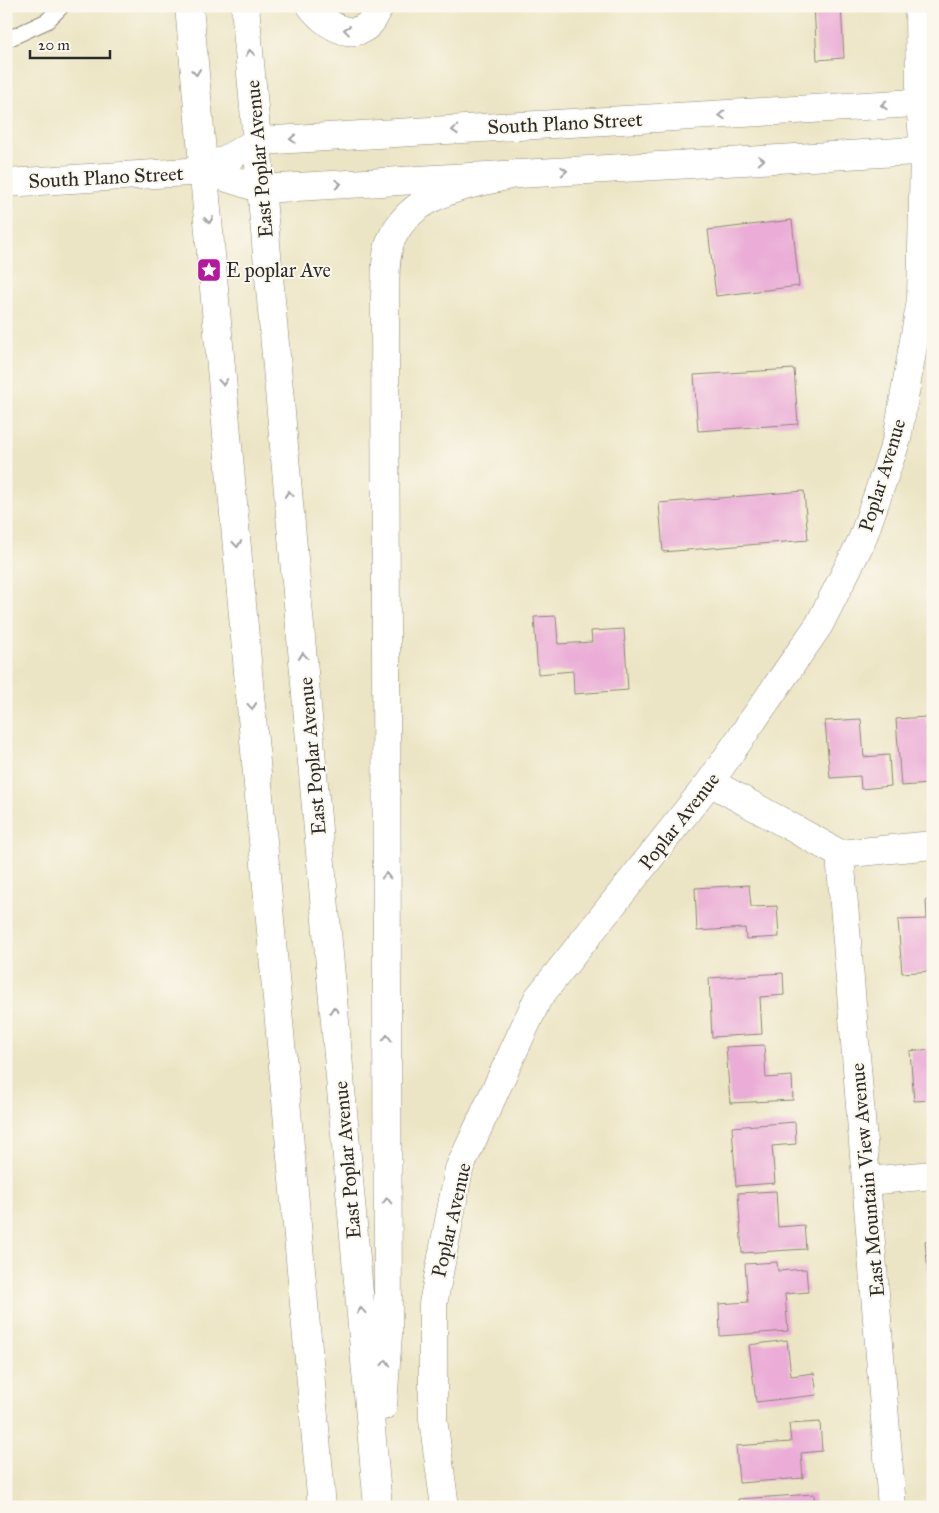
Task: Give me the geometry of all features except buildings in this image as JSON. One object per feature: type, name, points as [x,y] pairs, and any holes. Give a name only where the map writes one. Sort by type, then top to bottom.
[{"type":"main road","points":[[189,6],[322,1507]]},
{"type":"main road","name":"East Poplar Avenue","points":[[245,6],[378,1503]]},
{"type":"main road","points":[[311,6],[329,26],[346,32],[357,31],[366,27],[374,19],[379,6]]},
{"type":"main road","name":"Poplar Avenue","points":[[445,1507],[432,1419],[433,1304],[459,1169],[538,998],[710,782],[819,625],[862,540],[897,439],[921,300],[926,127],[919,6]]},
{"type":"main road","name":"South Plano Street","points":[[205,171],[258,141],[926,127]]},
{"type":"main road","name":"South Plano Street","points":[[6,183],[205,171],[262,189],[515,174],[926,127]]},
{"type":"main road","points":[[378,1503],[388,1334],[385,337],[387,257],[391,241],[403,221],[414,208],[441,193],[515,174]]},
{"type":"main road","points":[[710,782],[840,854],[933,845]]},
{"type":"main road","name":"East Mountain View Avenue","points":[[840,854],[892,1507]]},
{"type":"main road","points":[[867,1181],[933,1175]]},
{"type":"lane","points":[[6,40],[47,21],[62,6]]},
{"type":"place","name":"E poplar Ave","points":[[209,270]]}]
